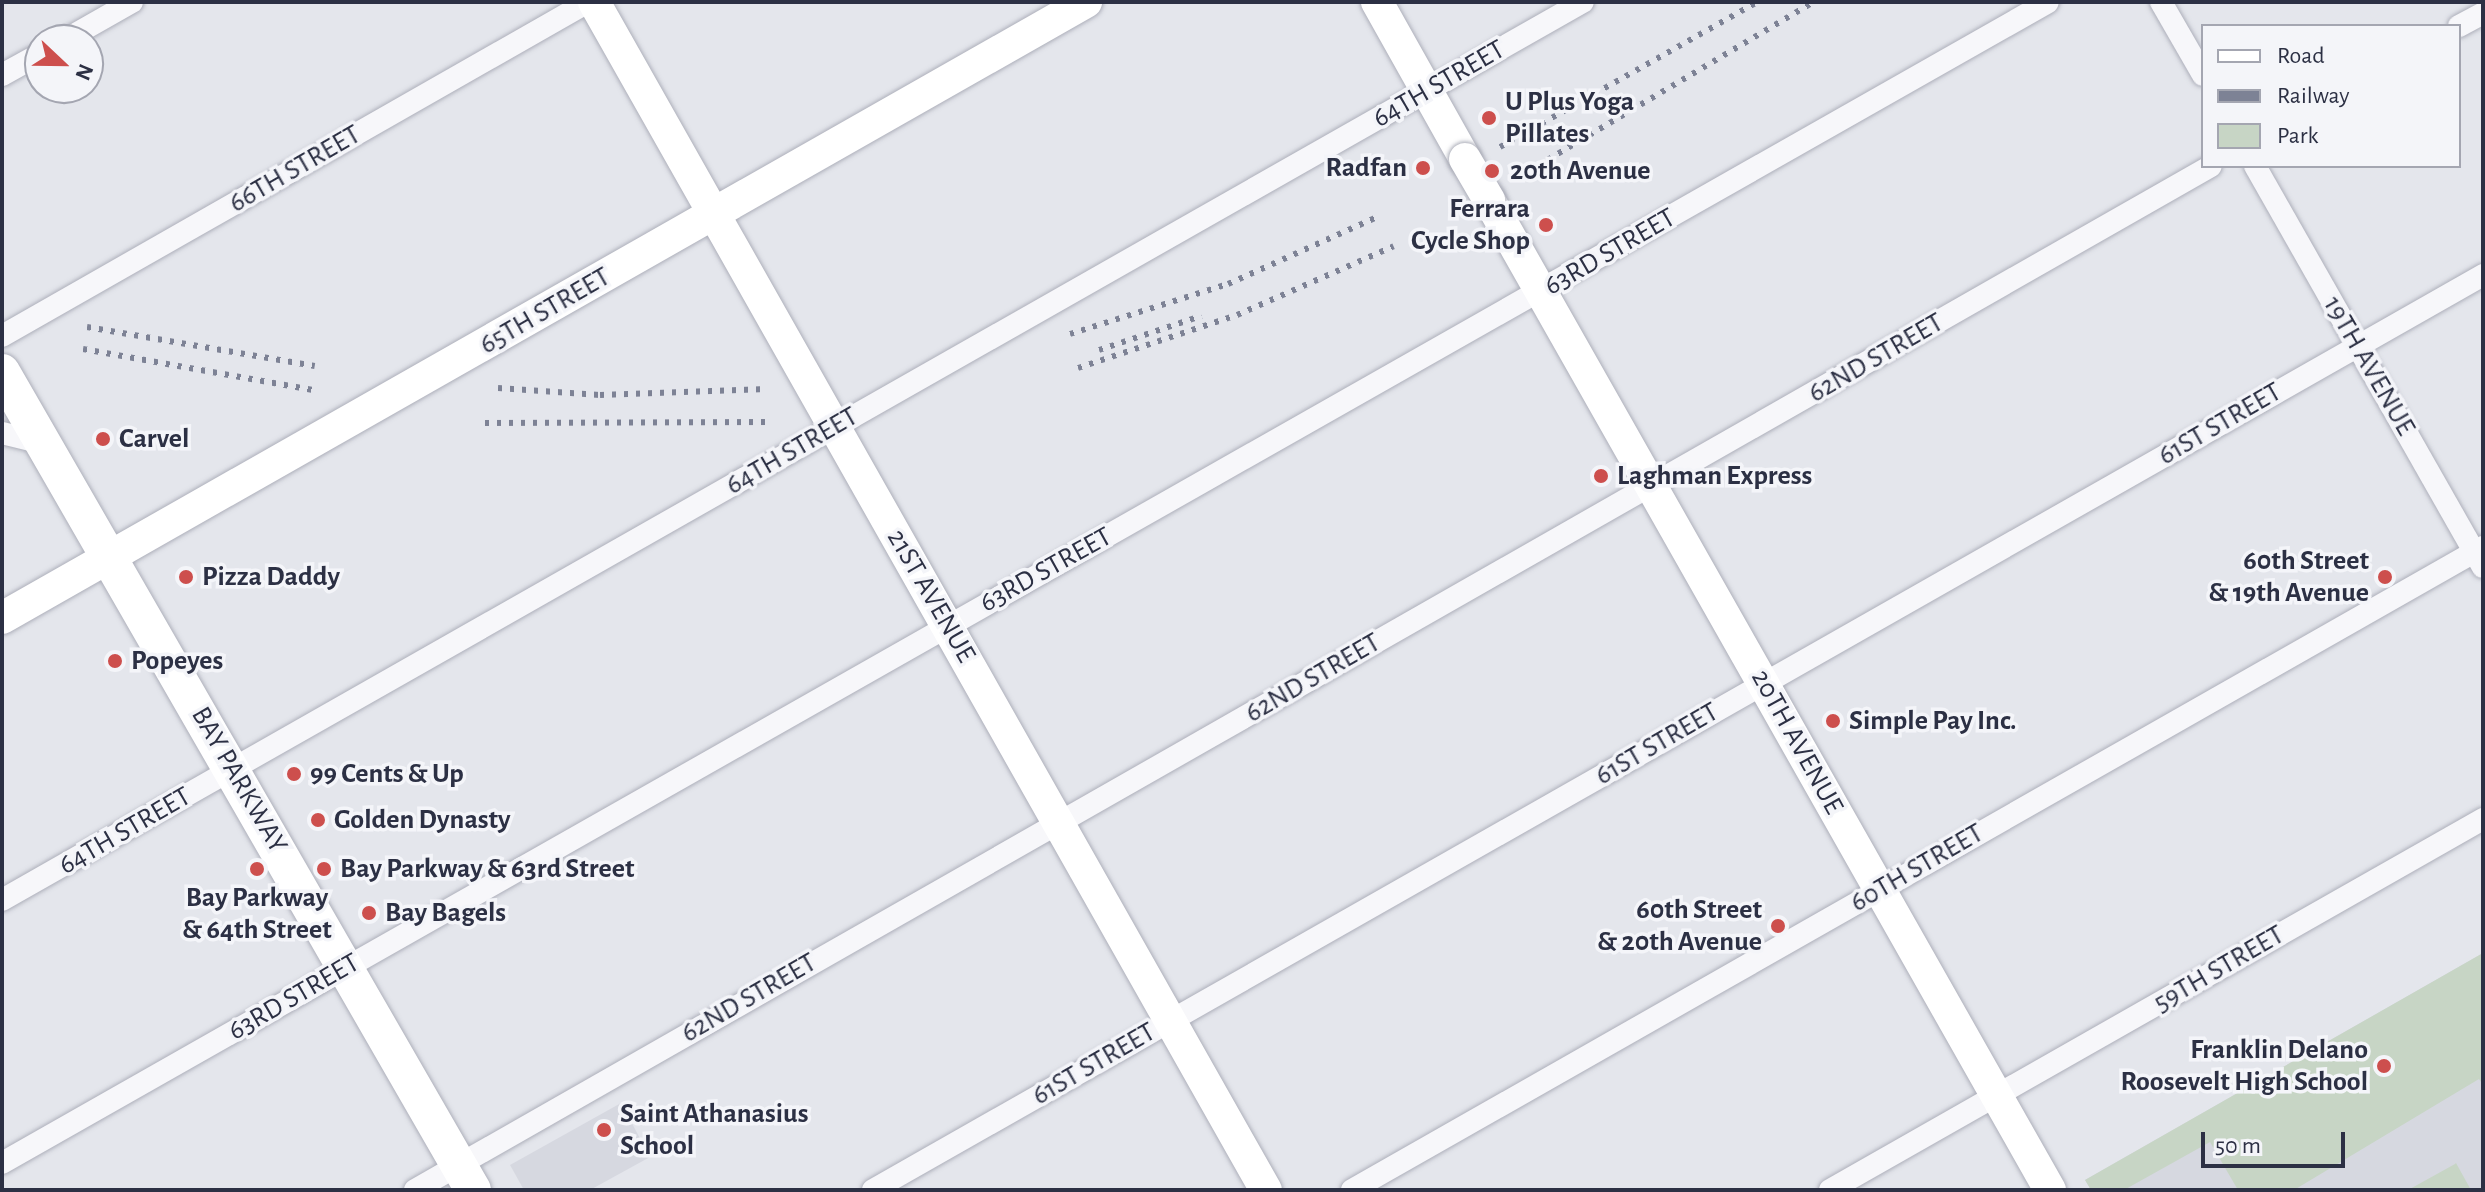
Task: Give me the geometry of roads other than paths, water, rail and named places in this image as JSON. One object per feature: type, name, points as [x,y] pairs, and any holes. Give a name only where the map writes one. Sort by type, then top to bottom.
[{"type":"main road","name":"BAY PARKWAY","points":[[2,372],[348,967],[466,1178]]},
{"type":"street","points":[[93,24],[132,2]]},
{"type":"street","name":"66TH STREET","points":[[2,336],[588,2]]},
{"type":"street","name":"21ST AVENUE","points":[[594,2],[1266,1190]]},
{"type":"street","name":"65TH STREET","points":[[2,618],[1086,2]]},
{"type":"street","name":"20TH AVENUE","points":[[1377,2],[1654,486],[2050,1190]]},
{"type":"street","name":"64TH STREET","points":[[2,900],[1583,2]]},
{"type":"street","name":"63RD STREET","points":[[2,1163],[2048,2]]},
{"type":"street","points":[[2161,2],[2201,72]]},
{"type":"street","points":[[2461,25],[2483,13]]},
{"type":"street","points":[[2,75],[24,63]]},
{"type":"street","name":"62ND STREET","points":[[415,1190],[466,1178],[1058,823],[2208,168]]},
{"type":"street","name":"19TH AVENUE","points":[[2256,168],[2480,555]]},
{"type":"street","name":"61ST STREET","points":[[873,1190],[2483,275]]},
{"type":"street","points":[[2,433],[43,443]]},
{"type":"street","name":"60TH STREET","points":[[1352,1190],[1880,889],[2480,555]]},
{"type":"street","name":"59TH STREET","points":[[1830,1190],[2483,819]]},
{"type":"railway","points":[[1500,147],[1757,2]]},
{"type":"railway","points":[[1517,178],[1814,2]]},
{"type":"railway","points":[[1070,334],[1228,284],[1379,216]]},
{"type":"railway","points":[[1078,368],[1237,315],[1394,246]]},
{"type":"railway","points":[[1099,350],[1201,316]]},
{"type":"railway","points":[[87,327],[315,366]]},
{"type":"railway","points":[[83,349],[314,390]]},
{"type":"railway","points":[[498,388],[600,395],[767,389]]},
{"type":"railway","points":[[485,423],[769,422]]},
{"type":"place","name":"U Plus Yoga Pillates","points":[[1489,118]]},
{"type":"place","name":"Radfan","points":[[1423,168]]},
{"type":"place","name":"20th Avenue","points":[[1492,171]]},
{"type":"place","name":"Ferrara Cycle Shop","points":[[1546,225]]},
{"type":"place","name":"Carvel","points":[[103,439]]},
{"type":"place","name":"Laghman Express","points":[[1601,476]]},
{"type":"place","name":"Pizza Daddy","points":[[186,577]]},
{"type":"place","name":"60th Street & 19th Avenue","points":[[2385,577]]},
{"type":"place","name":"Popeyes","points":[[115,661]]},
{"type":"place","name":"Simple Pay Inc.","points":[[1833,721]]},
{"type":"place","name":"99 Cents & Up","points":[[294,774]]},
{"type":"place","name":"Golden Dynasty","points":[[318,820]]},
{"type":"place","name":"Bay Parkway & 64th Street","points":[[257,869]]},
{"type":"place","name":"Bay Parkway & 63rd Street","points":[[324,869]]},
{"type":"place","name":"Bay Bagels","points":[[369,913]]},
{"type":"place","name":"60th Street & 20th Avenue","points":[[1778,926]]},
{"type":"place","name":"Franklin Delano Roosevelt High School","points":[[2384,1066]]},
{"type":"place","name":"Saint Athanasius School","points":[[604,1130]]}]
